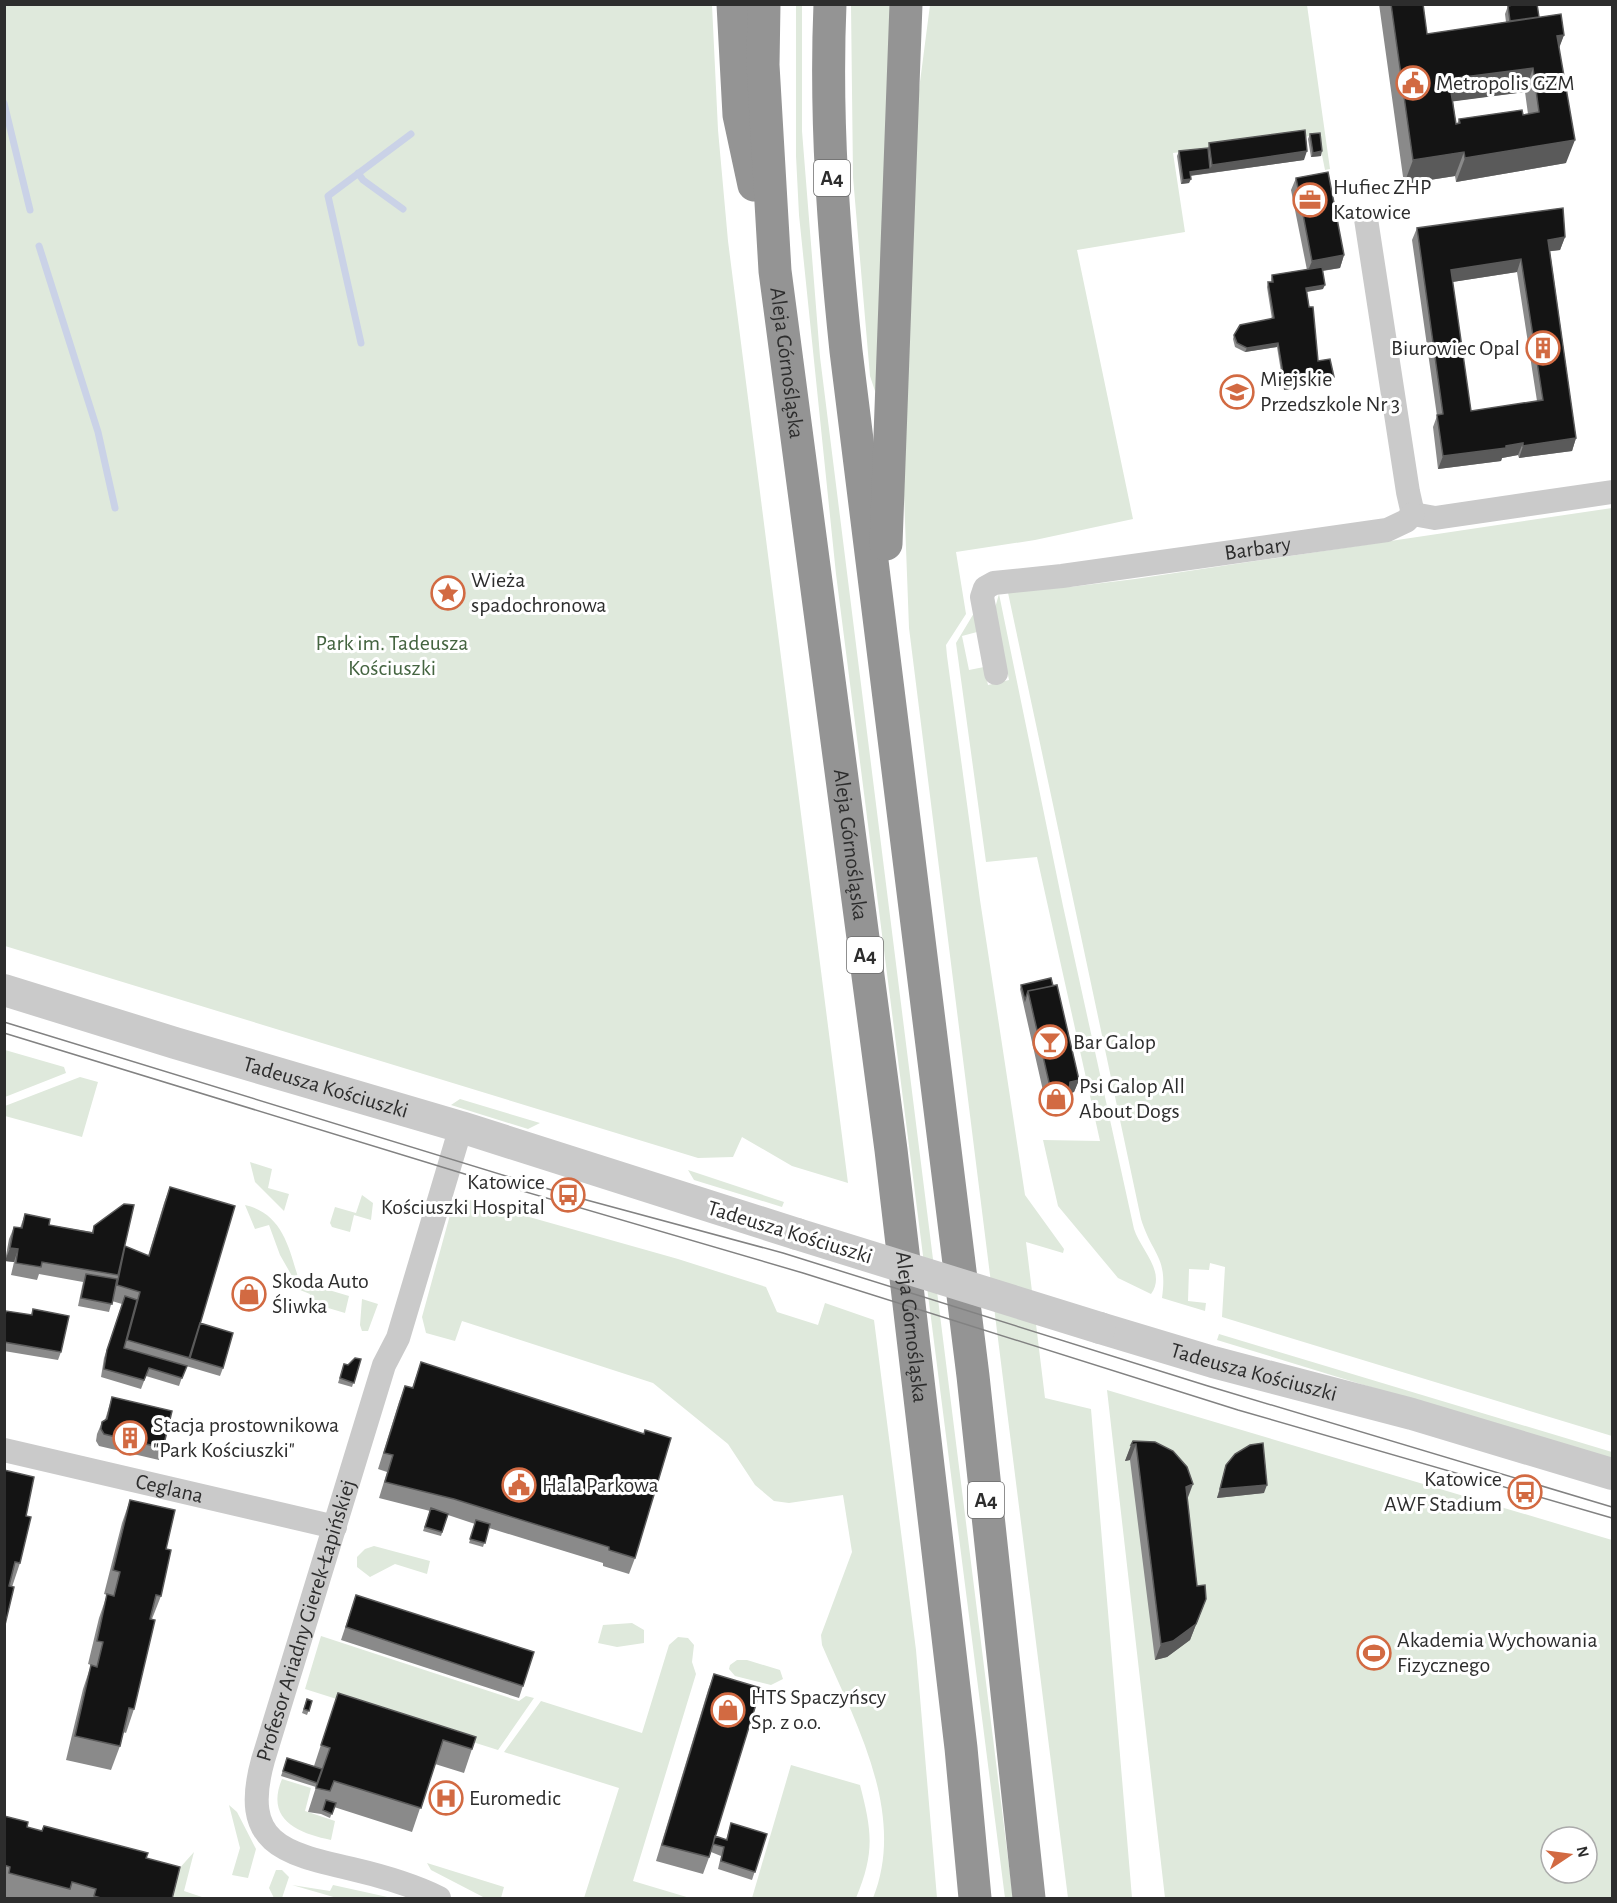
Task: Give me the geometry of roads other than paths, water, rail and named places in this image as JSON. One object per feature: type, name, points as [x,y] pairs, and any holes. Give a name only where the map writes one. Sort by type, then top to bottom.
[{"type":"highway","points":[[733,4],[739,115],[775,271]]},
{"type":"highway","name":"Aleja Górnośląska","points":[[764,4],[763,65],[775,271],[891,1150],[959,1737],[975,1899]]},
{"type":"highway","name":"A4","points":[[830,4],[829,100],[837,258],[882,651],[973,1376],[1029,1899]]},
{"type":"highway","points":[[882,651],[906,70],[906,4]]},
{"type":"highway","points":[[906,70],[919,4]]},
{"type":"street","points":[[1366,219],[1413,514],[1435,518],[1612,492]]},
{"type":"street","name":"Barbary","points":[[996,673],[982,597],[986,588],[994,583],[1062,576],[1387,530],[1406,521],[1413,514]]},
{"type":"street","name":"Tadeusza Kościuszki","points":[[4,990],[461,1127],[1100,1328],[1214,1362],[1412,1414],[1612,1474]]},
{"type":"street","name":"Profesor Ariadny Gierek-Łapińskiej","points":[[439,1899],[398,1880],[326,1863],[286,1850],[268,1834],[257,1813],[256,1785],[384,1365],[398,1338],[461,1127]]},
{"type":"street","name":"Ceglana","points":[[4,1450],[335,1527]]},
{"type":"waterway","points":[[4,103],[30,210]]},
{"type":"waterway","points":[[361,343],[328,196],[411,134]]},
{"type":"waterway","points":[[358,173],[363,180],[403,209]]},
{"type":"waterway","points":[[39,246],[98,432],[115,508]]},
{"type":"tram line","points":[[4,1022],[568,1195],[783,1253],[1208,1386],[1612,1507]]},
{"type":"tram line","points":[[4,1033],[468,1175],[803,1273],[1238,1410],[1612,1518]]},
{"type":"place","name":"Metropolis GZM","points":[[1413,83]]},
{"type":"place","name":"Hufiec ZHP Katowice","points":[[1310,200]]},
{"type":"place","name":"Biurowiec Opal","points":[[1543,348]]},
{"type":"place","name":"Miejskie Przedszkole Nr 3","points":[[1237,392]]},
{"type":"place","name":"Wieża spadochronowa","points":[[448,593]]},
{"type":"place","name":"Bar Galop","points":[[1050,1042]]},
{"type":"place","name":"Psi Galop All About Dogs","points":[[1056,1099]]},
{"type":"place","name":"Katowice Kościuszki Hospital","points":[[568,1195]]},
{"type":"place","name":"Skoda Auto Śliwka","points":[[249,1294]]},
{"type":"place","name":"Stacja prostownikowa \"Park Kościuszki\"","points":[[130,1438]]},
{"type":"place","name":"Hala Parkowa","points":[[519,1485]]},
{"type":"place","name":"Katowice AWF Stadium","points":[[1525,1492]]},
{"type":"place","name":"Akademia Wychowania Fizycznego","points":[[1374,1653]]},
{"type":"place","name":"HTS Spaczyńscy Sp. z o.o.","points":[[728,1710]]},
{"type":"place","name":"Euromedic","points":[[446,1798]]},
{"type":"park label","name":"Park im. Tadeusza Kościuszki","points":[[392,656]]}]
